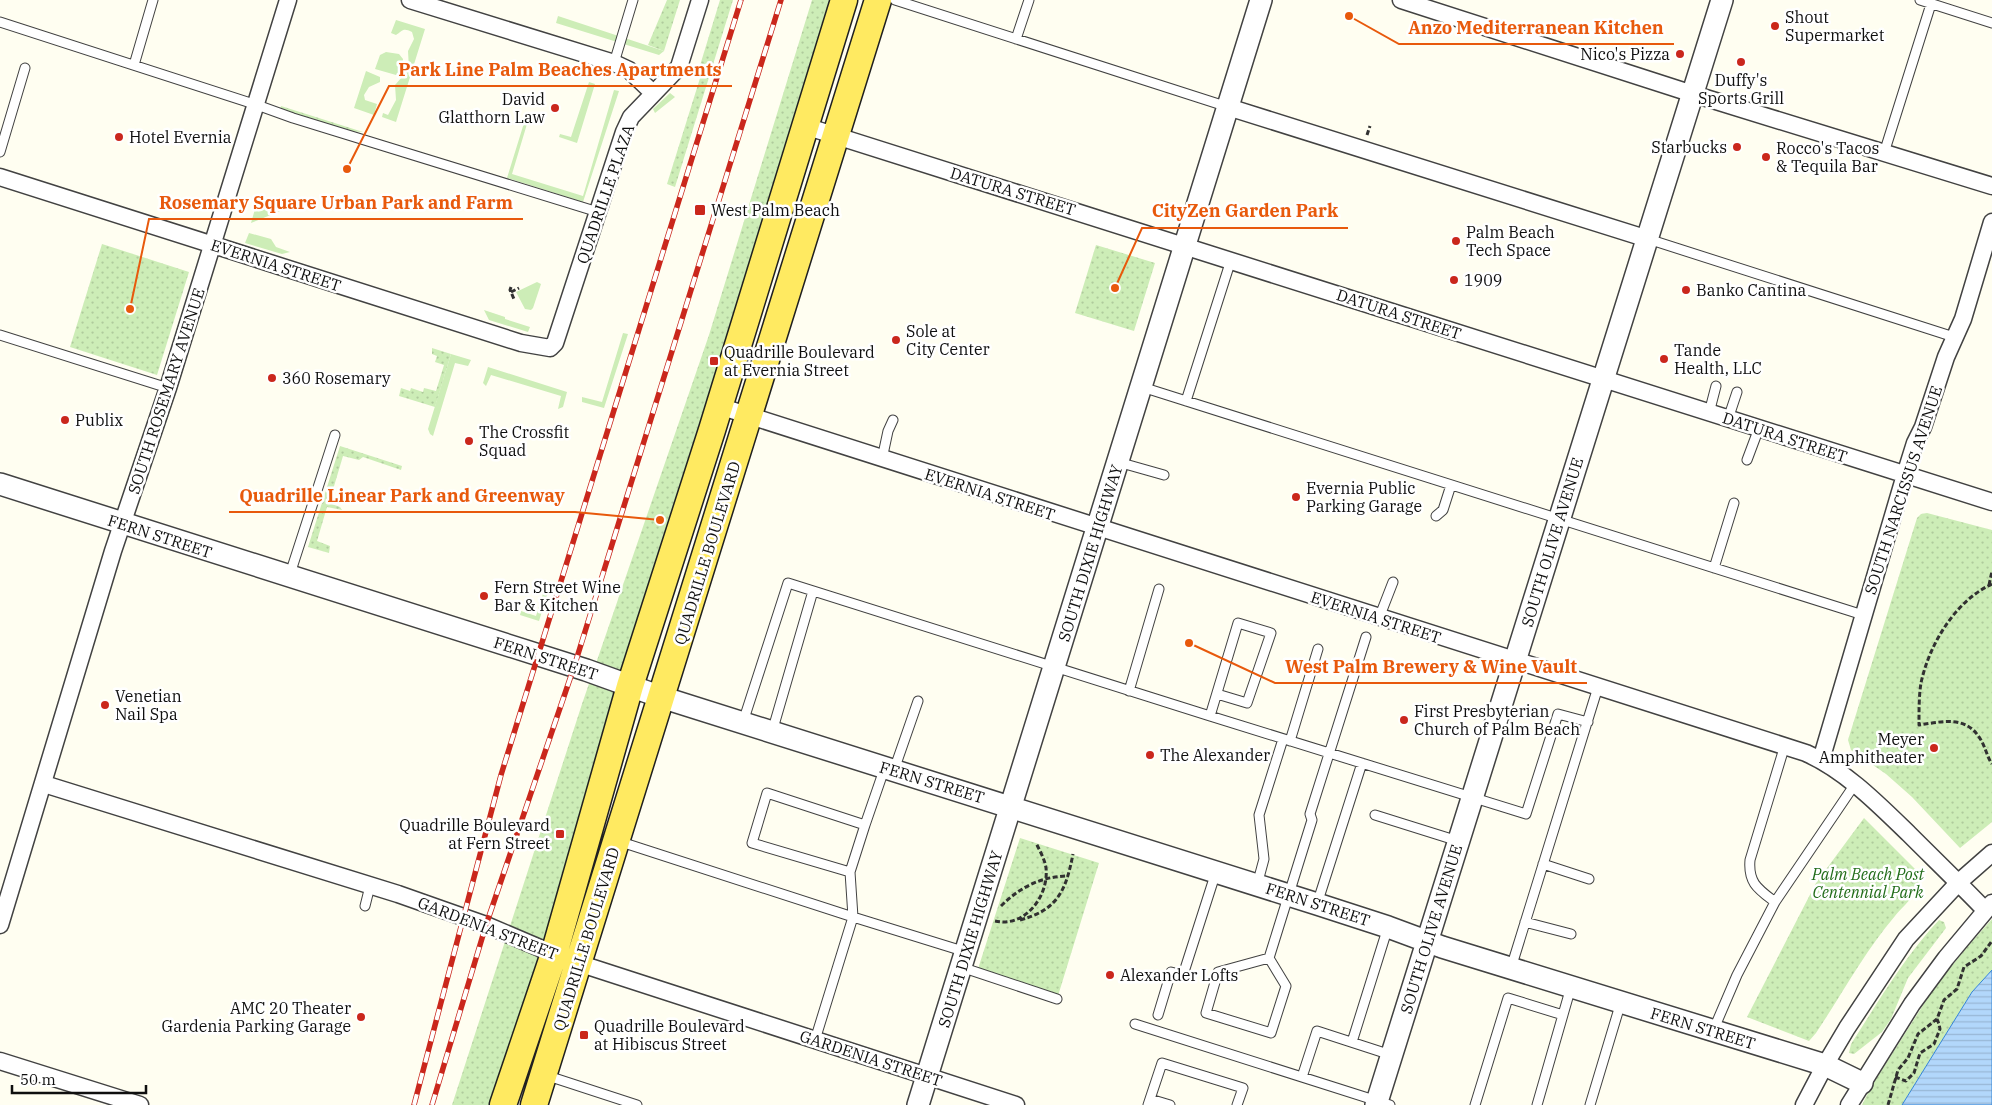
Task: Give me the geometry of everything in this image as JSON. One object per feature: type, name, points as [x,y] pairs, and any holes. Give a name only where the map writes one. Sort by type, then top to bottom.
[{"type":"main road","name":"QUADRILLE BOULEVARD","points":[[503,1105],[554,954],[630,686],[719,406],[844,0]]},
{"type":"main road","name":"QUADRILLE BOULEVARD","points":[[534,1105],[878,0]]},
{"type":"street","name":"SOUTH ROSEMARY AVENUE","points":[[0,925],[122,524],[168,388],[288,0]]},
{"type":"street","points":[[410,0],[614,63],[629,70],[652,93]]},
{"type":"street","name":"QUADRILLE PLAZA","points":[[553,346],[624,132],[631,117],[679,66],[700,0]]},
{"type":"street","name":"SOUTH DIXIE HIGHWAY","points":[[918,1105],[1261,0]]},
{"type":"street","points":[[1401,0],[1693,94],[1992,186]]},
{"type":"street","name":"SOUTH OLIVE AVENUE","points":[[1381,1104],[1392,1055],[1458,841],[1722,0]]},
{"type":"street","points":[[1228,107],[1648,239]]},
{"type":"street","name":"DATURA STREET","points":[[805,126],[1992,502]]},
{"type":"street","name":"EVERNIA STREET","points":[[0,178],[521,343],[544,348],[553,346]]},
{"type":"street","name":"SOUTH NARCISSUS AVENUE","points":[[1821,760],[1905,475],[1954,337],[1963,319],[1992,222]]},
{"type":"street","name":"EVERNIA STREET","points":[[719,406],[1515,662],[1785,745],[1821,760],[1855,784],[1959,882],[1988,906]]},
{"type":"street","name":"FERN STREET","points":[[0,484],[586,670],[772,732],[1317,904],[1427,942],[1825,1065],[1862,1083]]},
{"type":"street","name":"GARDENIA STREET","points":[[44,784],[370,886],[486,925],[578,963],[1016,1105]]},
{"type":"street","points":[[1804,1105],[1825,1065],[1906,939],[1959,882],[1992,853]]},
{"type":"street","points":[[1849,1105],[1912,1004],[1988,906]]},
{"type":"street","points":[[0,1061],[140,1105]]},
{"type":"lane","points":[[134,65],[154,0]]},
{"type":"lane","points":[[614,63],[633,0]]},
{"type":"lane","points":[[895,0],[1228,107]]},
{"type":"lane","points":[[1016,39],[1029,0]]},
{"type":"lane","points":[[1920,0],[1992,23]]},
{"type":"lane","points":[[1884,153],[1931,4]]},
{"type":"lane","points":[[0,22],[293,118],[598,212]]},
{"type":"lane","points":[[0,152],[25,68]]},
{"type":"lane","points":[[1648,239],[1954,337]]},
{"type":"lane","points":[[1186,401],[1231,260]]},
{"type":"lane","points":[[0,335],[168,388]]},
{"type":"lane","points":[[1141,386],[1863,615]]},
{"type":"lane","points":[[1710,413],[1716,386]]},
{"type":"lane","points":[[1728,419],[1737,392]]},
{"type":"lane","points":[[882,459],[888,431],[893,420]]},
{"type":"lane","points":[[1747,460],[1759,428]]},
{"type":"lane","points":[[289,577],[335,435]]},
{"type":"lane","points":[[1118,462],[1164,475]]},
{"type":"lane","points":[[1436,516],[1443,510],[1451,485]]},
{"type":"lane","points":[[1714,568],[1734,503]]},
{"type":"lane","points":[[1379,618],[1393,582]]},
{"type":"lane","points":[[744,722],[788,584],[1526,814],[1558,714],[1588,722]]},
{"type":"lane","points":[[1129,691],[1159,589]]},
{"type":"lane","points":[[772,732],[813,591]]},
{"type":"lane","points":[[1210,716],[1216,694],[1238,623],[1271,632],[1247,703],[1216,694]]},
{"type":"lane","points":[[1269,958],[1218,972],[1206,1013],[1272,1033],[1286,986],[1269,958],[1312,820],[1310,814],[1366,638]]},
{"type":"lane","points":[[1257,885],[1264,859],[1259,815],[1318,649]]},
{"type":"lane","points":[[1511,968],[1598,687]]},
{"type":"lane","points":[[815,1040],[853,917],[850,872],[865,825],[918,701]]},
{"type":"lane","points":[[1775,902],[1759,890],[1749,874],[1749,867],[1785,745]]},
{"type":"lane","points":[[1317,904],[1362,763]]},
{"type":"lane","points":[[1713,1031],[1737,975],[1775,902],[1855,784]]},
{"type":"lane","points":[[850,872],[752,843],[764,801],[767,793],[865,825]]},
{"type":"lane","points":[[1375,815],[1458,841]]},
{"type":"lane","points":[[616,840],[853,917],[1057,999]]},
{"type":"lane","points":[[1543,864],[1588,879]]},
{"type":"lane","points":[[1158,1015],[1171,972],[1183,975],[1216,872]]},
{"type":"lane","points":[[366,906],[370,886]]},
{"type":"lane","points":[[1525,922],[1571,934]]},
{"type":"lane","points":[[1352,1042],[1388,927]]},
{"type":"lane","points":[[1537,1105],[1572,987]]},
{"type":"lane","points":[[1475,1105],[1508,998],[1563,1015]]},
{"type":"lane","points":[[1590,1105],[1620,1002]]},
{"type":"lane","points":[[1135,1024],[1381,1104]]},
{"type":"lane","points":[[1302,1077],[1317,1031],[1392,1055]]},
{"type":"lane","points":[[1170,1105],[1149,1102],[1162,1063],[1242,1088],[1237,1105]]},
{"type":"lane","points":[[543,1074],[637,1105]]},
{"type":"path","points":[[511,287],[514,299]]},
{"type":"path","points":[[511,292],[519,288]]},
{"type":"path","points":[[1992,571],[1991,585],[1969,600],[1947,623],[1931,654],[1921,683],[1919,722],[1919,725],[1949,721],[1967,725],[1979,736],[1992,764]]},
{"type":"path","points":[[1017,920],[1029,912],[1038,901],[1044,889],[1046,867],[1036,843]]},
{"type":"path","points":[[996,914],[993,920],[1001,922],[1030,917],[1046,909],[1057,900],[1069,876],[1073,854]]},
{"type":"path","points":[[999,908],[1020,890],[1031,884],[1046,879],[1069,876]]},
{"type":"path","points":[[1888,1105],[1895,1077],[1908,1058],[1918,1034],[1937,1020],[1944,1000],[1960,984],[1964,967],[1981,956],[1992,941]]},
{"type":"path","points":[[1895,1077],[1906,1081],[1914,1073],[1920,1053],[1934,1044],[1939,1024],[1937,1020]]},
{"type":"green space","points":[[667,0],[680,0],[664,51],[648,45]]},
{"type":"green space","points":[[720,0],[733,0],[675,187],[667,184],[701,75],[698,72]]},
{"type":"green space","points":[[812,0],[834,0],[493,1105],[452,1105],[582,704],[709,335]]},
{"type":"green space","points":[[558,16],[664,51],[659,55],[556,23]]},
{"type":"green space","points":[[396,20],[425,29],[396,122],[382,117],[383,113],[388,115],[396,100],[395,85],[409,69],[408,51],[414,39],[412,32],[407,30],[403,30],[396,35],[391,33]]},
{"type":"green space","points":[[386,52],[399,54],[403,59],[402,70],[396,75],[375,69],[380,55]]},
{"type":"green space","points":[[366,71],[380,77],[380,82],[369,87],[364,95],[365,100],[377,104],[374,115],[354,108]]},
{"type":"green space","points":[[589,82],[595,84],[577,143],[559,137],[560,134],[571,137]]},
{"type":"green space","points":[[614,90],[619,91],[583,202],[507,178],[524,123],[527,124],[512,174],[583,196]]},
{"type":"green space","points":[[670,93],[675,97],[655,113],[653,109]]},
{"type":"green space","points":[[281,106],[363,132],[345,131],[280,110]]},
{"type":"green space","points":[[257,202],[283,210],[251,223]]},
{"type":"green space","points":[[249,233],[271,239],[276,247],[290,252],[282,254],[245,243]]},
{"type":"green space","points":[[102,244],[189,272],[157,375],[70,347]]},
{"type":"green space","points":[[1096,245],[1155,263],[1134,331],[1075,313]]},
{"type":"green space","points":[[537,282],[541,284],[533,308],[531,310],[525,309],[516,292]]},
{"type":"green space","points":[[484,310],[530,327],[528,332],[489,320]]},
{"type":"green space","points":[[623,333],[628,334],[604,408],[582,402],[582,397],[602,402]]},
{"type":"green space","points":[[432,348],[451,354],[435,407],[399,396],[401,388],[410,391],[411,388],[423,392],[424,388],[436,391],[444,365],[435,362],[437,356],[432,354]]},
{"type":"green space","points":[[451,354],[471,360],[468,366],[455,363],[433,436],[428,429]]},
{"type":"green space","points":[[488,367],[567,392],[563,407],[558,409],[561,396],[491,375],[486,386],[483,383]]},
{"type":"green space","points":[[340,446],[402,466],[401,470],[363,457],[359,460],[343,456],[329,503],[340,507],[342,510],[327,507],[317,541],[330,546],[329,553],[308,547]]},
{"type":"green space","points":[[1927,513],[1992,530],[1992,822],[1960,848],[1912,797],[1886,774],[1851,750],[1848,740],[1917,518],[1921,514]]},
{"type":"green space","points":[[547,581],[551,583],[539,621],[520,615],[521,611],[536,616]]},
{"type":"green space","name":"Palm Beach Post Centennial Park","points":[[1864,818],[1921,875],[1921,881],[1916,892],[1884,929],[1809,1041],[1747,1017],[1816,883]]},
{"type":"green space","points":[[1020,838],[1099,863],[1057,999],[977,972]]},
{"type":"green space","points":[[1992,919],[1992,970],[1972,992],[1902,1105],[1862,1105],[1871,1087],[1934,988]]},
{"type":"green space","points":[[1939,920],[1944,922],[1946,928],[1908,978],[1891,1019],[1882,1032],[1854,1054],[1849,1053],[1851,1044],[1892,980],[1914,949]]},
{"type":"water","points":[[1992,970],[1992,1105],[1902,1105],[1972,992]]},
{"type":"railway","points":[[414,1105],[501,775],[741,0]]},
{"type":"railway","points":[[432,1105],[486,925],[574,667],[781,0]]},
{"type":"place","name":"Anzo Mediterranean Kitchen","points":[[1349,16]]},
{"type":"place","name":"Shout Supermarket","points":[[1775,26]]},
{"type":"place","name":"Nico's Pizza","points":[[1680,54]]},
{"type":"place","name":"Duffy's Sports Grill","points":[[1741,62]]},
{"type":"place","name":"David Glatthorn Law","points":[[555,108]]},
{"type":"place","name":"Hotel Evernia","points":[[119,137]]},
{"type":"place","name":"Starbucks","points":[[1737,147]]},
{"type":"place","name":"Rocco's Tacos & Tequila Bar","points":[[1766,157]]},
{"type":"place","name":"Park Line Palm Beaches Apartments","points":[[347,169]]},
{"type":"place","name":"West Palm Beach","points":[[700,210]]},
{"type":"place","name":"Palm Beach Tech Space","points":[[1456,241]]},
{"type":"place","name":"1909","points":[[1454,280]]},
{"type":"place","name":"CityZen Garden Park","points":[[1115,288]]},
{"type":"place","name":"Banko Cantina","points":[[1686,290]]},
{"type":"place","name":"Rosemary Square Urban Park and Farm","points":[[130,309]]},
{"type":"place","name":"Sole at City Center","points":[[896,340]]},
{"type":"place","name":"Tande Health, LLC","points":[[1664,359]]},
{"type":"place","name":"Quadrille Boulevard at Evernia Street","points":[[714,361]]},
{"type":"place","name":"360 Rosemary","points":[[272,378]]},
{"type":"place","name":"Publix","points":[[65,420]]},
{"type":"place","name":"The Crossfit Squad","points":[[469,441]]},
{"type":"place","name":"Evernia Public Parking Garage","points":[[1296,497]]},
{"type":"place","name":"Quadrille Linear Park and Greenway","points":[[660,520]]},
{"type":"place","name":"Fern Street Wine Bar & Kitchen","points":[[484,596]]},
{"type":"place","name":"West Palm Brewery & Wine Vault","points":[[1189,643]]},
{"type":"place","name":"Venetian Nail Spa","points":[[105,705]]},
{"type":"place","name":"First Presbyterian Church of Palm Beach","points":[[1404,720]]},
{"type":"place","name":"Meyer Amphitheater","points":[[1934,748]]},
{"type":"place","name":"The Alexander","points":[[1150,755]]},
{"type":"place","name":"Quadrille Boulevard at Fern Street","points":[[560,834]]},
{"type":"place","name":"Alexander Lofts","points":[[1110,975]]},
{"type":"place","name":"AMC 20 Theater Gardenia Parking Garage","points":[[361,1017]]},
{"type":"place","name":"Quadrille Boulevard at Hibiscus Street","points":[[584,1035]]}]
